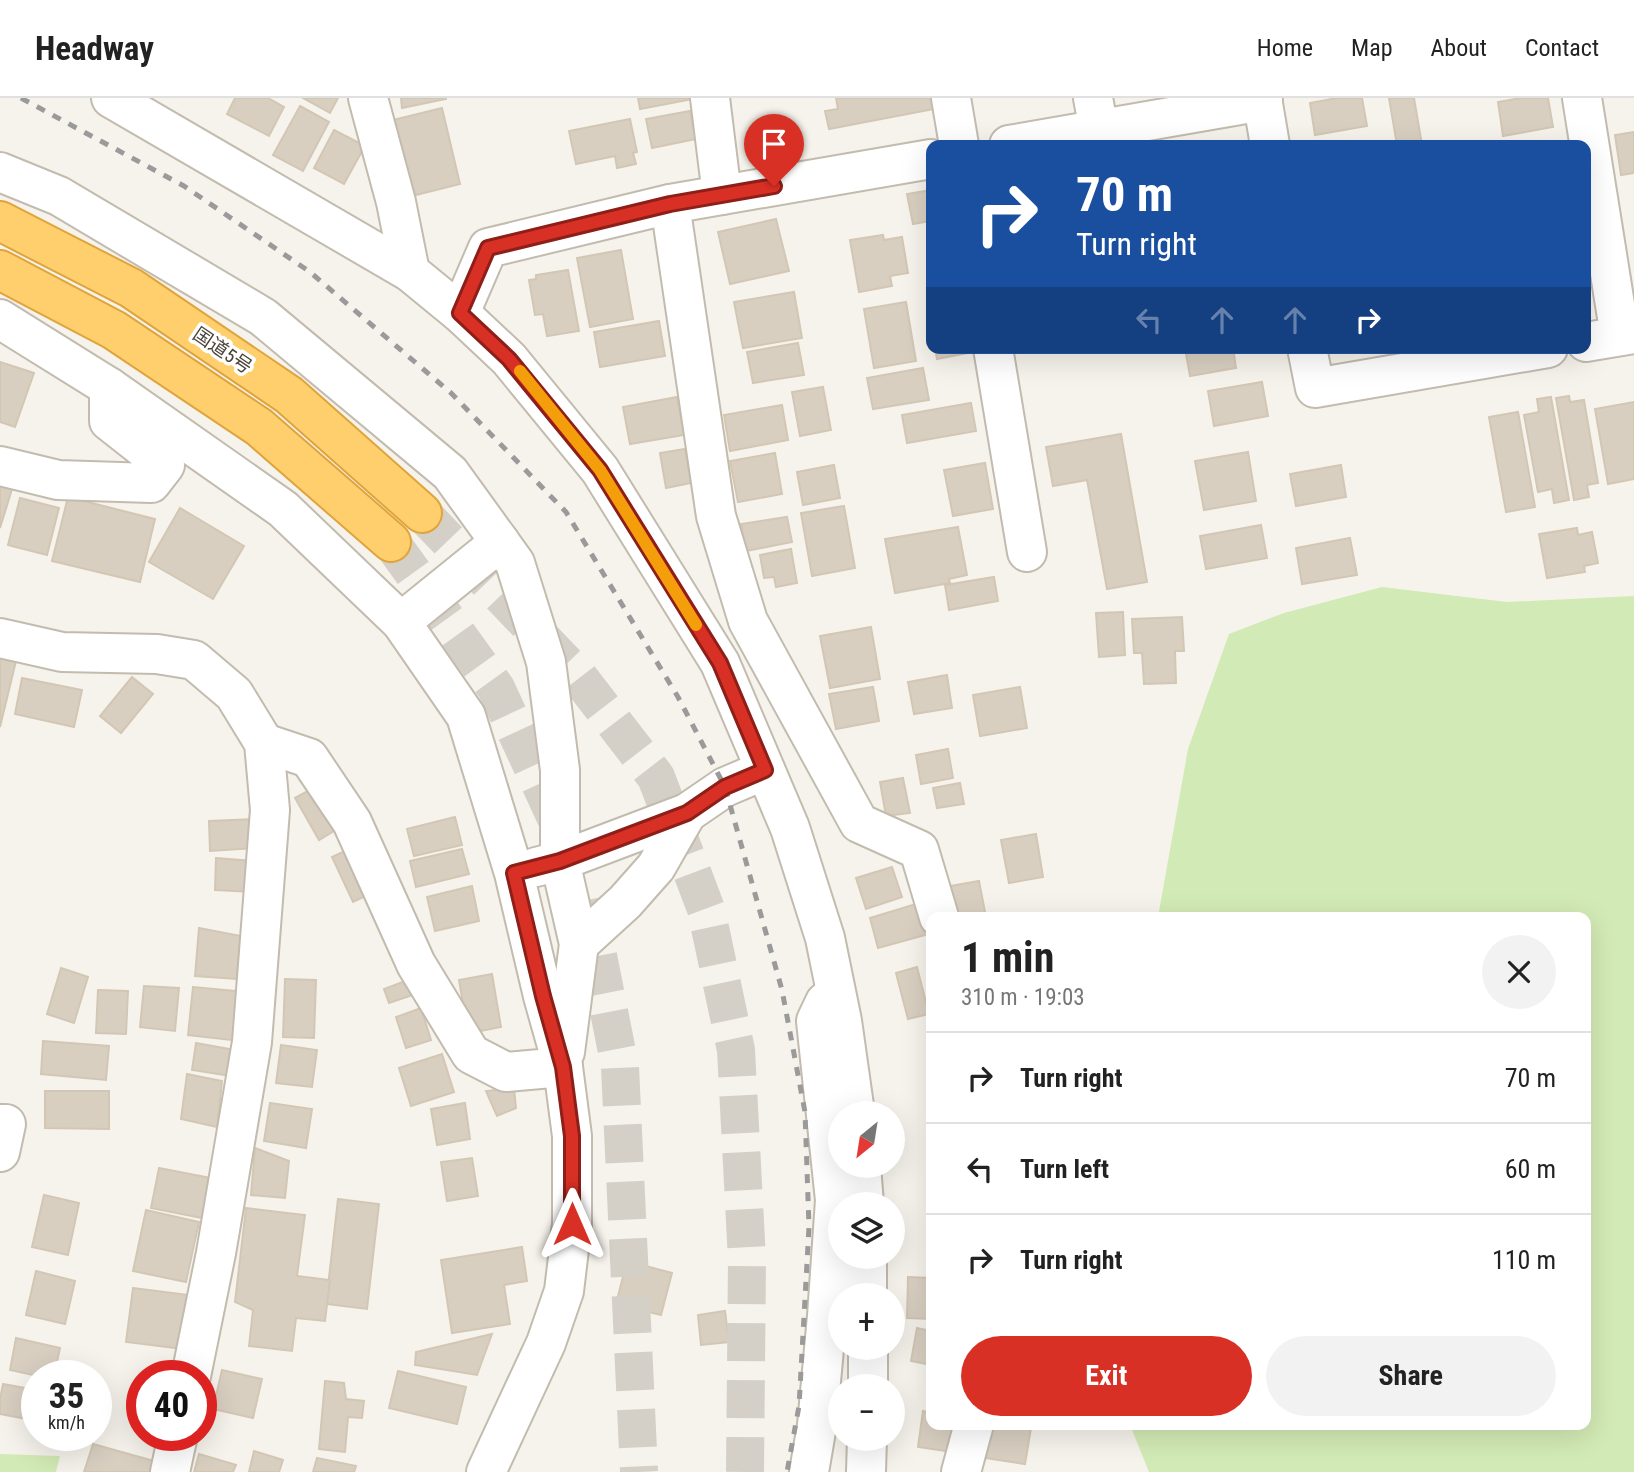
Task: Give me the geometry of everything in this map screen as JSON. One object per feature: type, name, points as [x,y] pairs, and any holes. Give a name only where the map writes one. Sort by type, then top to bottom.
[{"type":"highway","name":"国道5号","points":[[0,221],[131,288],[289,395],[422,513]]},
{"type":"highway","points":[[0,270],[114,330],[259,427],[391,542]]},
{"type":"street","points":[[111,98],[410,272],[460,313],[509,359],[600,470],[720,663],[790,828],[825,938],[853,1101]]},
{"type":"street","points":[[368,98],[396,202],[410,272]]},
{"type":"street","points":[[710,98],[722,195]]},
{"type":"street","points":[[951,98],[958,140]]},
{"type":"street","points":[[1582,98],[1587,140]]},
{"type":"street","points":[[1023,140],[1096,114],[1262,100],[1269,140]]},
{"type":"street","points":[[460,313],[488,248],[670,204],[926,160]]},
{"type":"street","points":[[1591,167],[1613,337]]},
{"type":"street","points":[[0,172],[59,196],[263,317],[450,473],[515,563],[546,662],[560,770],[560,861],[579,944],[563,1067]]},
{"type":"street","points":[[670,204],[716,516],[748,621],[859,823],[919,850],[938,912]]},
{"type":"street","points":[[0,319],[108,387],[283,509],[401,622],[466,716],[514,873],[563,1067],[572,1148],[572,1224],[564,1291],[546,1343],[486,1472]]},
{"type":"street","points":[[994,354],[1027,552]]},
{"type":"street","points":[[1308,354],[1315,388],[1513,354]]},
{"type":"street","points":[[0,466],[58,480],[151,483],[165,465],[109,421],[108,387]]},
{"type":"street","points":[[401,622],[500,542]]},
{"type":"street","points":[[0,638],[62,652],[157,654],[194,660],[234,694],[264,743],[270,810],[252,1042],[216,1253],[194,1360]]},
{"type":"street","points":[[264,743],[309,758],[352,822],[416,964],[471,1054],[506,1072],[563,1067]]},
{"type":"street","points":[[514,873],[560,861],[687,813],[725,787],[765,770]]},
{"type":"street","points":[[579,944],[625,902],[656,867],[687,813]]},
{"type":"street","points":[[810,1472],[817,1425],[835,1200],[816,1021],[834,983]]},
{"type":"street","points":[[0,1124],[5,1124],[0,1152]]},
{"type":"street","points":[[961,1472],[972,1430]]},
{"type":"street","points":[[170,1472],[175,1451]]},
{"type":"street","points":[[866,1472],[867,1451]]},
{"type":"green space","points":[[1382,587],[1507,602],[1634,596],[1634,1472],[1149,1472],[1132,1430],[1591,1430],[1591,912],[1159,912],[1188,749],[1229,634],[1284,613]]},
{"type":"green space","points":[[0,1454],[60,1456],[56,1472],[0,1472]]},
{"type":"building","points":[[235,98],[268,98],[284,107],[269,136],[227,114]]},
{"type":"building","points":[[303,98],[338,98],[330,113]]},
{"type":"building","points":[[401,98],[446,98],[446,99],[402,108]]},
{"type":"building","points":[[638,98],[693,98],[693,99],[640,109]]},
{"type":"building","points":[[836,98],[932,98],[934,109],[829,129],[825,111],[838,109]]},
{"type":"building","points":[[1337,98],[1362,98],[1367,126],[1315,135],[1310,103]]},
{"type":"building","points":[[1389,98],[1414,98],[1421,140],[1396,140]]},
{"type":"building","points":[[1521,98],[1548,98],[1553,127],[1503,136],[1498,102]]},
{"type":"building","points":[[300,106],[329,122],[303,171],[273,155]]},
{"type":"building","points":[[442,108],[460,184],[404,198],[385,122]]},
{"type":"building","points":[[690,111],[696,139],[652,148],[646,119]]},
{"type":"building","points":[[630,119],[637,152],[633,153],[636,164],[617,168],[615,156],[576,164],[569,131]]},
{"type":"building","points":[[334,130],[365,146],[344,184],[314,168]]},
{"type":"building","points":[[1634,132],[1634,173],[1621,175],[1615,135]]},
{"type":"building","points":[[926,191],[926,222],[913,224],[907,194]]},
{"type":"building","points":[[776,219],[789,271],[730,284],[718,232]]},
{"type":"building","points":[[883,235],[884,240],[902,237],[908,273],[890,276],[892,286],[859,292],[850,240]]},
{"type":"building","points":[[621,250],[633,319],[590,327],[577,258]]},
{"type":"building","points":[[568,270],[579,331],[547,336],[543,314],[535,315],[529,280],[536,279],[536,275]]},
{"type":"building","points":[[794,292],[802,338],[743,348],[734,302]]},
{"type":"building","points":[[906,302],[916,361],[874,368],[864,309]]},
{"type":"building","points":[[659,321],[665,356],[600,367],[594,332]]},
{"type":"building","points":[[798,343],[804,375],[753,383],[747,352]]},
{"type":"building","points":[[936,354],[963,354],[937,359]]},
{"type":"building","points":[[1186,354],[1234,354],[1236,368],[1190,376]]},
{"type":"building","points":[[0,362],[34,373],[15,427],[0,422]]},
{"type":"building","points":[[923,368],[929,400],[873,409],[867,378]]},
{"type":"building","points":[[1262,382],[1268,416],[1214,426],[1208,391]]},
{"type":"building","points":[[823,387],[831,430],[800,436],[792,392]]},
{"type":"building","points":[[1569,396],[1570,402],[1584,400],[1598,483],[1587,485],[1589,497],[1574,500],[1556,398]]},
{"type":"building","points":[[677,397],[684,435],[630,444],[623,407]]},
{"type":"building","points":[[1551,397],[1569,500],[1554,503],[1552,489],[1538,492],[1524,415],[1539,412],[1537,399]]},
{"type":"building","points":[[1634,402],[1634,479],[1608,484],[1595,409]]},
{"type":"building","points":[[971,403],[976,431],[907,443],[902,415]]},
{"type":"building","points":[[782,405],[788,440],[730,451],[724,415]]},
{"type":"building","points":[[1518,412],[1535,507],[1506,512],[1489,417]]},
{"type":"building","points":[[1121,434],[1147,582],[1107,589],[1087,480],[1053,486],[1046,447]]},
{"type":"building","points":[[685,449],[691,483],[666,488],[660,453]]},
{"type":"building","points":[[1248,452],[1256,501],[1204,510],[1195,461]]},
{"type":"building","points":[[775,453],[782,494],[738,502],[730,461]]},
{"type":"building","points":[[985,463],[993,509],[953,516],[944,470]]},
{"type":"building","points":[[834,465],[840,498],[803,505],[797,472]]},
{"type":"building","points":[[1341,465],[1346,497],[1296,506],[1290,474]]},
{"type":"building","points":[[0,482],[13,486],[0,528]]},
{"type":"building","points":[[68,497],[155,519],[140,582],[52,561]]},
{"type":"building","points":[[20,498],[59,508],[47,555],[8,545]]},
{"type":"building","points":[[844,506],[855,568],[812,576],[801,513]]},
{"type":"building","points":[[180,508],[244,546],[213,599],[149,562]]},
{"type":"building","points":[[787,517],[792,542],[746,551],[741,524]]},
{"type":"building","points":[[1261,525],[1267,558],[1206,569],[1200,536]]},
{"type":"building","points":[[958,527],[967,575],[949,579],[950,583],[895,593],[885,539]]},
{"type":"building","points":[[1577,528],[1578,535],[1592,532],[1598,563],[1584,566],[1585,572],[1547,578],[1539,534]]},
{"type":"building","points":[[1350,538],[1357,575],[1302,584],[1296,548]]},
{"type":"building","points":[[791,549],[797,583],[776,587],[774,577],[764,578],[760,555]]},
{"type":"building","points":[[994,577],[998,601],[949,610],[945,585]]},
{"type":"building","points":[[1123,612],[1125,655],[1099,657],[1096,613]]},
{"type":"building","points":[[1182,617],[1184,651],[1175,651],[1176,683],[1144,684],[1142,653],[1134,653],[1132,619]]},
{"type":"building","points":[[871,627],[880,679],[830,688],[820,636]]},
{"type":"building","points":[[0,658],[16,661],[0,727]]},
{"type":"building","points":[[947,675],[952,708],[914,714],[908,682]]},
{"type":"building","points":[[132,677],[153,694],[121,733],[100,716]]},
{"type":"building","points":[[22,678],[82,690],[74,727],[15,714]]},
{"type":"building","points":[[873,687],[879,721],[836,729],[829,694]]},
{"type":"building","points":[[1020,687],[1027,728],[980,736],[973,695]]},
{"type":"building","points":[[948,749],[953,778],[921,784],[916,755]]},
{"type":"building","points":[[903,778],[910,813],[886,816],[880,782]]},
{"type":"building","points":[[960,783],[964,804],[937,808],[933,788]]},
{"type":"building","points":[[317,786],[339,828],[319,840],[295,798]]},
{"type":"building","points":[[455,817],[462,845],[414,856],[407,829]]},
{"type":"building","points":[[256,819],[257,848],[210,851],[209,821]]},
{"type":"building","points":[[1036,834],[1043,877],[1009,883],[1001,840]]},
{"type":"building","points":[[349,849],[370,894],[353,902],[332,857]]},
{"type":"building","points":[[462,849],[469,874],[416,887],[410,861]]},
{"type":"building","points":[[216,858],[253,861],[253,892],[215,890]]},
{"type":"building","points":[[892,867],[902,897],[866,909],[856,878]]},
{"type":"building","points":[[979,881],[985,912],[954,912],[950,886]]},
{"type":"building","points":[[472,886],[479,921],[435,931],[427,897]]},
{"type":"building","points":[[916,904],[925,935],[878,948],[870,918]]},
{"type":"building","points":[[199,928],[241,936],[237,979],[195,976]]},
{"type":"building","points":[[917,967],[926,1002],[926,1015],[908,1019],[896,973]]},
{"type":"building","points":[[61,968],[88,977],[74,1023],[47,1014]]},
{"type":"building","points":[[492,974],[501,1027],[481,1031],[464,1010],[459,980]]},
{"type":"building","points":[[413,978],[419,993],[389,1003],[384,989]]},
{"type":"building","points":[[285,979],[316,980],[314,1038],[283,1037]]},
{"type":"building","points":[[144,986],[179,988],[175,1031],[140,1027]]},
{"type":"building","points":[[193,987],[245,992],[240,1041],[188,1035]]},
{"type":"building","points":[[98,990],[128,991],[126,1034],[96,1033]]},
{"type":"building","points":[[421,1008],[431,1040],[406,1048],[396,1017]]},
{"type":"building","points":[[43,1041],[109,1046],[106,1080],[41,1074]]},
{"type":"building","points":[[196,1043],[241,1051],[238,1077],[192,1070]]},
{"type":"building","points":[[281,1045],[317,1050],[312,1087],[276,1083]]},
{"type":"building","points":[[442,1054],[454,1092],[411,1106],[399,1068]]},
{"type":"building","points":[[187,1074],[222,1081],[217,1127],[181,1119]]},
{"type":"building","points":[[514,1088],[516,1108],[497,1116],[486,1091]]},
{"type":"building","points":[[45,1091],[109,1091],[109,1129],[45,1128]]},
{"type":"building","points":[[270,1103],[312,1109],[306,1148],[264,1141]]},
{"type":"building","points":[[465,1103],[470,1139],[437,1145],[431,1109]]},
{"type":"building","points":[[255,1148],[289,1161],[285,1198],[251,1195]]},
{"type":"building","points":[[472,1158],[478,1196],[447,1201],[441,1162]]},
{"type":"building","points":[[159,1168],[211,1178],[202,1218],[151,1208]]},
{"type":"building","points":[[44,1195],[79,1203],[68,1255],[32,1247]]},
{"type":"building","points":[[338,1199],[379,1204],[367,1309],[326,1304]]},
{"type":"building","points":[[246,1208],[305,1215],[297,1276],[330,1280],[325,1321],[296,1318],[292,1351],[249,1346],[253,1310],[235,1302]]},
{"type":"building","points":[[146,1210],[199,1222],[186,1282],[133,1271]]},
{"type":"building","points":[[522,1247],[527,1281],[504,1285],[510,1324],[452,1333],[441,1260]]},
{"type":"building","points":[[627,1261],[672,1273],[661,1315],[616,1304]]},
{"type":"building","points":[[36,1271],[75,1281],[65,1324],[26,1315]]},
{"type":"building","points":[[908,1277],[926,1278],[926,1319],[907,1318]]},
{"type":"building","points":[[133,1288],[189,1295],[182,1349],[126,1342]]},
{"type":"building","points":[[725,1311],[729,1342],[701,1345],[698,1315]]},
{"type":"building","points":[[917,1328],[926,1330],[926,1364],[911,1361]]},
{"type":"building","points":[[492,1334],[477,1375],[415,1365],[416,1352]]},
{"type":"building","points":[[16,1338],[60,1348],[57,1360],[21,1360],[21,1372],[10,1370]]},
{"type":"building","points":[[222,1370],[262,1379],[253,1418],[217,1410],[217,1392]]},
{"type":"building","points":[[398,1371],[466,1387],[457,1424],[389,1408]]},
{"type":"building","points":[[325,1381],[344,1383],[346,1399],[364,1401],[362,1418],[348,1417],[345,1452],[319,1449]]},
{"type":"building","points":[[3,1384],[21,1387],[21,1418],[0,1414]]},
{"type":"building","points":[[923,1411],[926,1412],[926,1430],[956,1430],[953,1452],[918,1447]]},
{"type":"building","points":[[989,1430],[1031,1430],[1025,1464],[985,1458]]},
{"type":"building","points":[[112,1449],[154,1461],[151,1472],[84,1472],[91,1451]]},
{"type":"building","points":[[254,1451],[283,1460],[279,1472],[249,1472]]},
{"type":"building","points":[[199,1454],[236,1465],[233,1472],[194,1472]]},
{"type":"building","points":[[317,1458],[356,1466],[354,1472],[313,1472]]},
{"type":"tunnel","points":[[422,513],[578,676],[656,777],[706,909],[736,1050],[747,1260],[745,1472]]},
{"type":"tunnel","points":[[391,542],[496,688],[562,831]]},
{"type":"tunnel","points":[[587,900],[620,1067],[639,1472]]},
{"type":"railway","points":[[21,98],[184,186],[310,272],[451,393],[566,512],[678,697],[725,787],[782,990],[805,1112],[809,1227],[799,1406],[787,1472]]},
{"type":"slow traffic","points":[[520,371],[600,470],[696,625]]},
{"type":"route","points":[[572,1224],[572,1136],[563,1067],[514,873],[560,861],[687,813],[725,787],[765,770],[720,663],[600,470],[509,359],[460,313],[488,248],[670,204],[774,186]]}]
